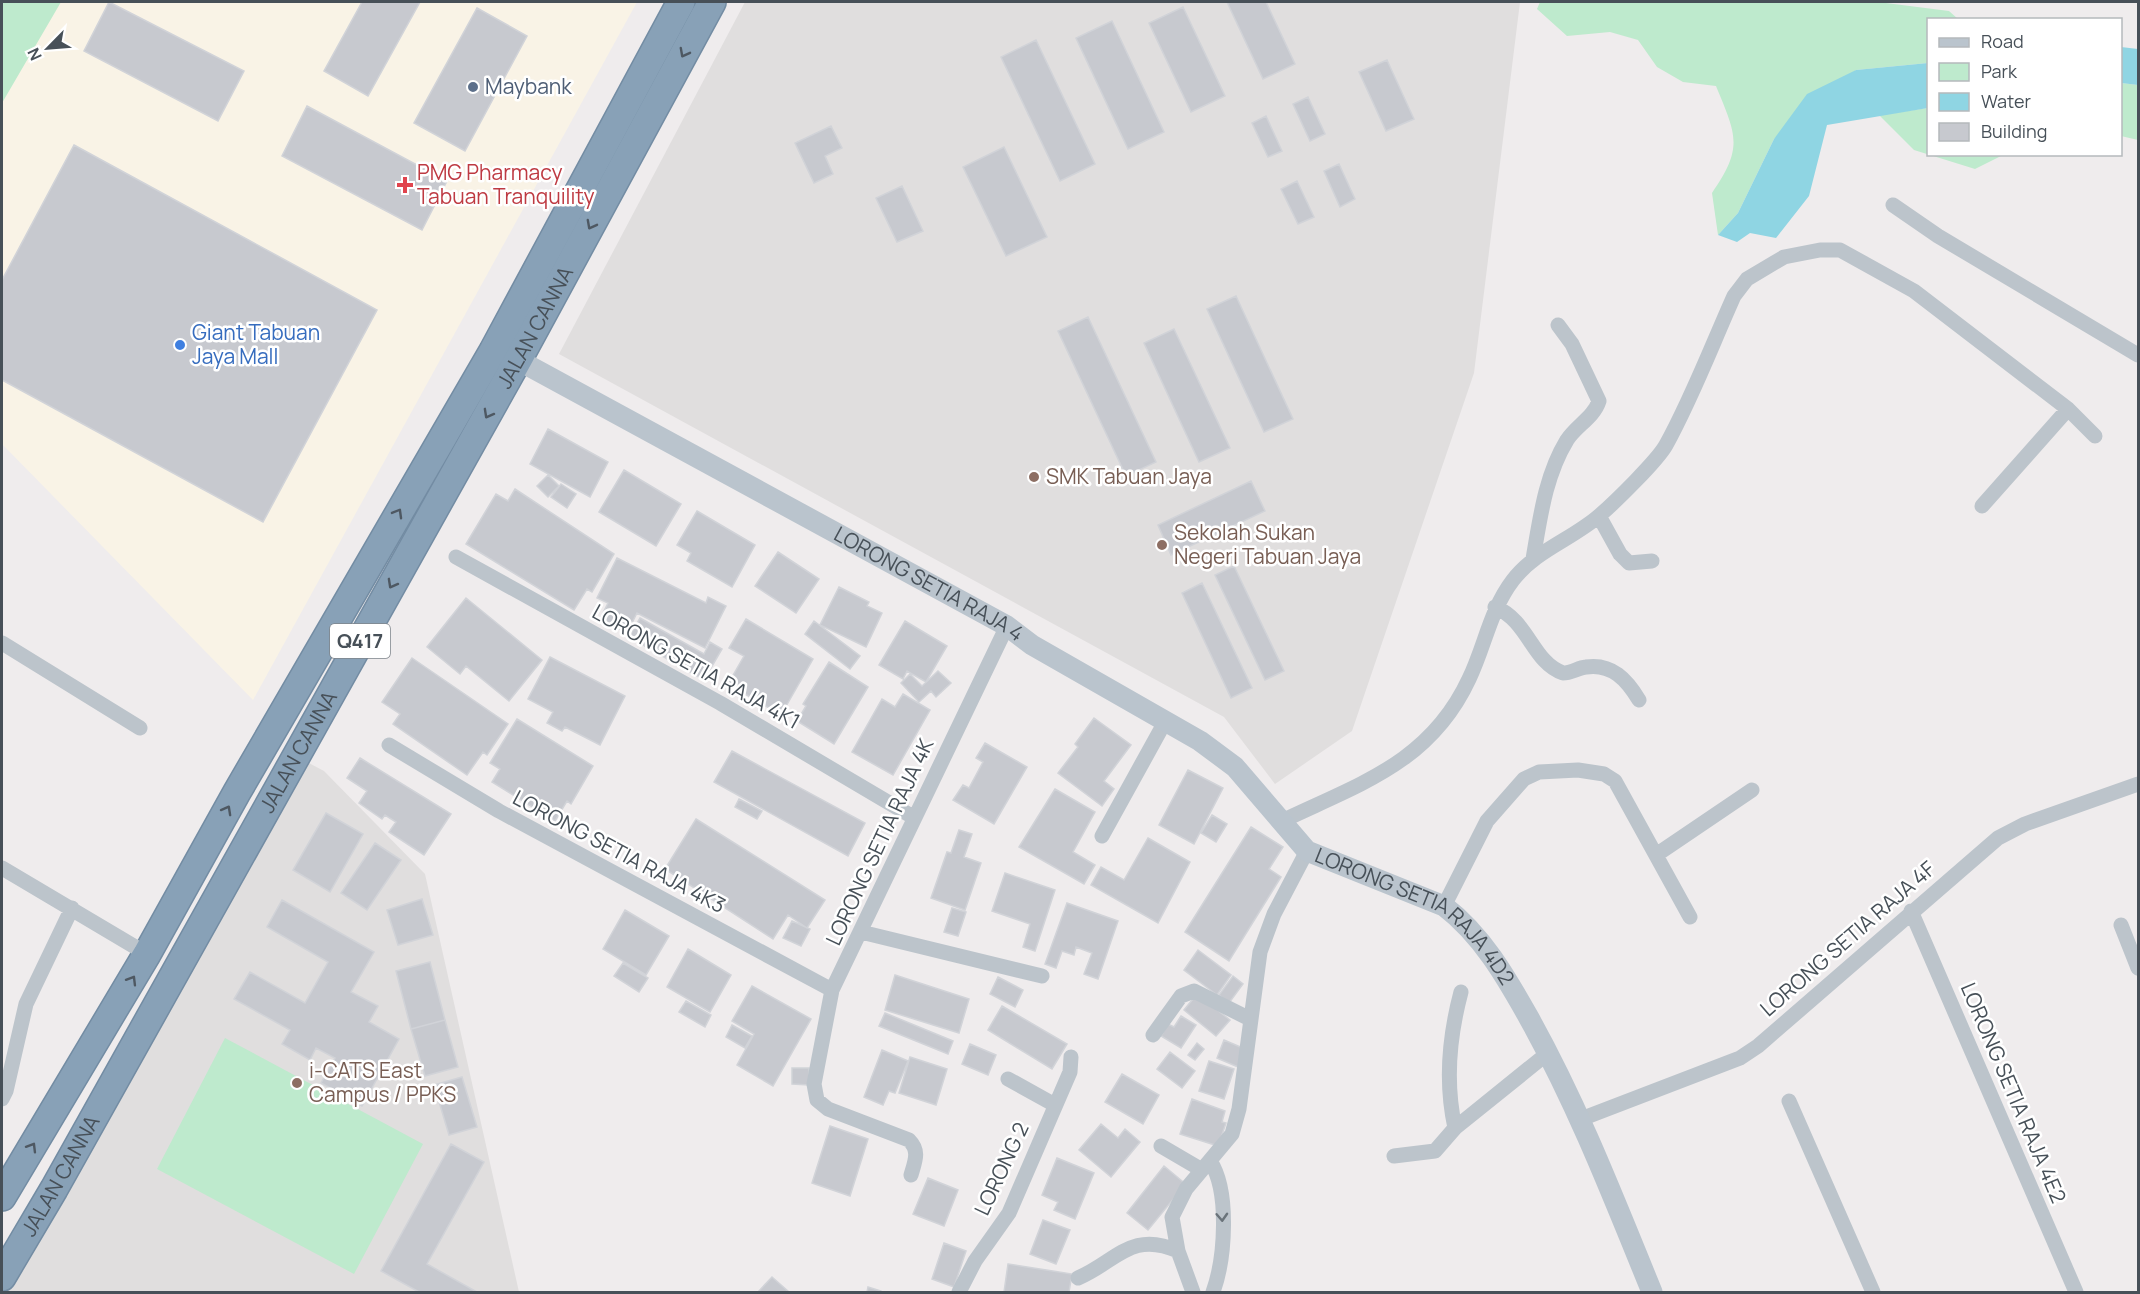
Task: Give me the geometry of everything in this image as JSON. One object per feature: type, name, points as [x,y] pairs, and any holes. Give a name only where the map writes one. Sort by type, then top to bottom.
[{"type":"highway","name":"JALAN CANNA","points":[[2,1197],[147,954],[281,715],[493,351],[681,2]]},
{"type":"highway","name":"JALAN CANNA","points":[[2,1277],[54,1189],[518,360],[712,2]]},
{"type":"street","points":[[1893,205],[1938,236],[2139,355]]},
{"type":"street","points":[[1282,821],[1382,774],[1413,754],[1449,713],[1469,680],[1495,607],[1514,579],[1533,559],[1599,516],[1665,447],[1734,296],[1748,279],[1784,257],[1820,250],[1840,250],[1914,291],[2068,409],[2095,436]]},
{"type":"street","points":[[1533,559],[1542,505],[1559,456],[1568,439],[1596,409],[1599,401],[1572,344],[1558,325]]},
{"type":"street","name":"LORONG SETIA RAJA 4","points":[[518,360],[1007,626],[1032,645],[1166,720],[1234,767],[1307,851]]},
{"type":"street","points":[[1983,506],[2068,409]]},
{"type":"street","points":[[1599,516],[1620,554],[1629,564],[1652,561]]},
{"type":"street","name":"LORONG SETIA RAJA 4K1","points":[[456,557],[720,703],[914,817]]},
{"type":"street","points":[[1495,607],[1507,612],[1522,627],[1549,666],[1563,673],[1588,666],[1618,674],[1626,679],[1639,700]]},
{"type":"street","name":"LORONG SETIA RAJA 4K","points":[[911,1175],[917,1155],[915,1146],[909,1140],[828,1109],[817,1100],[814,1084],[832,990],[1007,626]]},
{"type":"street","points":[[2,644],[140,728]]},
{"type":"street","points":[[1102,836],[1166,720]]},
{"type":"street","name":"LORONG SETIA RAJA 4K3","points":[[389,745],[499,811],[832,990]]},
{"type":"street","points":[[1444,906],[1487,821],[1524,779],[1539,772],[1578,770],[1604,774],[1615,781],[1690,917]]},
{"type":"street","name":"LORONG SETIA RAJA 4F","points":[[1581,1119],[1749,1052],[1998,838],[2025,824],[2139,784]]},
{"type":"street","points":[[1656,855],[1752,790]]},
{"type":"street","name":"LORONG SETIA RAJA 4D2","points":[[1193,1293],[1178,1251],[1172,1217],[1186,1190],[1232,1134],[1239,1109],[1260,952],[1274,914],[1307,851],[1444,906],[1476,935],[1515,994],[1581,1119],[1652,1293]]},
{"type":"street","points":[[2,868],[147,954]]},
{"type":"street","points":[[2,1099],[6,1091],[26,1004],[72,908]]},
{"type":"street","name":"LORONG SETIA RAJA 4E2","points":[[1911,911],[2076,1293]]},
{"type":"street","points":[[2121,925],[2139,968]]},
{"type":"street","points":[[861,932],[1042,976]]},
{"type":"street","points":[[1152,1035],[1181,996],[1194,991],[1250,1019]]},
{"type":"street","points":[[1455,1128],[1449,1103],[1450,1030],[1461,992]]},
{"type":"street","points":[[1394,1156],[1435,1151],[1455,1128],[1548,1053]]},
{"type":"street","name":"LORONG 2","points":[[959,1293],[975,1261],[1009,1213],[1070,1072],[1071,1057]]},
{"type":"street","points":[[1008,1079],[1055,1105]]},
{"type":"street","points":[[1789,1101],[1873,1293]]},
{"type":"street","points":[[1161,1146],[1206,1165],[1217,1173],[1223,1246],[1220,1269],[1212,1293]]},
{"type":"street","points":[[1078,1278],[1092,1273],[1126,1248],[1148,1242],[1178,1251]]},
{"type":"shaded area","points":[[38,2],[637,2],[253,700],[2,444],[2,88]]},
{"type":"shaded area","name":"Sekolah Sukan Negeri Tabuan Jaya","points":[[745,2],[1520,2],[1474,373],[1352,731],[1275,784],[1224,717],[559,354]]},
{"type":"shaded area","name":"i-CATS East Campus / PPKS","points":[[305,761],[324,771],[425,874],[519,1292],[3,1292]]},
{"type":"green space","points":[[2,2],[61,2],[2,103]]},
{"type":"green space","points":[[1540,2],[1878,2],[1949,11],[1957,18],[1927,18],[1927,63],[1856,70],[1774,139],[1738,213],[1718,235],[1712,193],[1729,164],[1733,152],[1733,141],[1732,129],[1716,86],[1683,82],[1657,67],[1638,40],[1610,32],[1567,36],[1537,9]]},
{"type":"green space","points":[[2122,83],[2138,85],[2138,140],[2122,136]]},
{"type":"green space","points":[[1927,108],[1927,154],[1914,150],[1879,115]]},
{"type":"green space","points":[[1933,156],[2001,156],[1975,169]]},
{"type":"green space","points":[[225,1038],[423,1144],[354,1274],[157,1169]]},
{"type":"water","points":[[2122,47],[2138,49],[2138,85],[2122,83]]},
{"type":"water","points":[[1927,63],[1927,108],[1827,125],[1809,196],[1776,238],[1750,233],[1737,242],[1718,235],[1738,213],[1774,139],[1807,94],[1856,70]]},
{"type":"building","points":[[109,2],[244,71],[218,121],[84,51]]},
{"type":"building","points":[[362,2],[420,2],[368,96],[324,71]]},
{"type":"building","points":[[1227,2],[1266,2],[1295,64],[1263,79]]},
{"type":"building","points":[[1183,7],[1225,96],[1191,112],[1149,23]]},
{"type":"building","points":[[477,8],[527,36],[465,151],[414,123]]},
{"type":"building","points":[[1112,21],[1164,132],[1128,149],[1076,38]]},
{"type":"building","points":[[1036,40],[1095,164],[1060,181],[1001,57]]},
{"type":"building","points":[[1387,60],[1414,119],[1386,131],[1359,72]]},
{"type":"building","points":[[1308,97],[1325,134],[1310,141],[1293,104]]},
{"type":"building","points":[[307,106],[447,181],[422,230],[282,156]]},
{"type":"building","points":[[1266,116],[1282,151],[1268,157],[1252,123]]},
{"type":"building","points":[[831,126],[842,148],[825,156],[833,174],[814,183],[795,143]]},
{"type":"building","name":"Giant Tabuan Jaya Mall","points":[[74,145],[377,310],[263,522],[2,380],[2,280]]},
{"type":"building","name":"Giant Tabuan Jaya Mall","points":[[74,145],[377,310],[263,522],[2,380],[2,280]]},
{"type":"building","name":"Giant Tabuan Jaya Mall","points":[[74,145],[377,310],[263,522],[2,380],[2,280]]},
{"type":"building","points":[[1004,147],[1047,237],[1006,256],[963,167]]},
{"type":"building","points":[[1339,164],[1355,199],[1340,207],[1324,171]]},
{"type":"building","points":[[1297,181],[1314,217],[1298,224],[1281,189]]},
{"type":"building","points":[[902,186],[923,231],[897,242],[876,198]]},
{"type":"building","points":[[1236,296],[1293,419],[1264,432],[1207,309]]},
{"type":"building","points":[[1088,317],[1156,462],[1126,476],[1058,331]]},
{"type":"building","points":[[1174,329],[1230,448],[1199,462],[1144,343]]},
{"type":"building","points":[[548,429],[608,462],[590,497],[530,464]]},
{"type":"building","points":[[624,470],[681,504],[656,546],[599,512]]},
{"type":"building","points":[[548,475],[559,486],[548,497],[537,486]]},
{"type":"building","points":[[1251,481],[1265,511],[1171,555],[1158,525]]},
{"type":"building","points":[[561,484],[576,494],[567,508],[551,497]]},
{"type":"building","points":[[515,489],[614,554],[592,592],[587,589],[574,610],[466,544],[496,494],[508,501]]},
{"type":"building","points":[[697,511],[755,545],[732,587],[687,561],[691,553],[677,545]]},
{"type":"building","points":[[778,552],[819,579],[796,613],[755,586]]},
{"type":"building","points":[[617,558],[706,603],[708,597],[726,606],[705,648],[637,613],[627,633],[600,619],[608,603],[597,598]]},
{"type":"building","points":[[1234,566],[1284,671],[1265,680],[1215,575]]},
{"type":"building","points":[[1202,583],[1252,688],[1231,698],[1182,593]]},
{"type":"building","points":[[839,587],[869,602],[867,606],[882,613],[866,647],[820,625]]},
{"type":"building","points":[[466,598],[542,660],[509,701],[466,666],[460,674],[427,647]]},
{"type":"building","points":[[640,618],[704,654],[710,642],[722,649],[704,680],[629,637]]},
{"type":"building","points":[[746,619],[813,659],[781,715],[728,684],[744,656],[729,648]]},
{"type":"building","points":[[814,621],[860,656],[850,669],[805,634]]},
{"type":"building","points":[[905,621],[947,646],[926,682],[907,671],[903,679],[879,665]]},
{"type":"building","points":[[550,657],[625,696],[600,745],[565,727],[562,731],[547,723],[553,712],[528,699]]},
{"type":"building","points":[[412,658],[508,724],[487,755],[483,752],[467,775],[393,724],[400,714],[382,702]]},
{"type":"building","points":[[829,662],[868,687],[834,744],[797,721],[806,706],[803,704]]},
{"type":"building","points":[[938,671],[951,683],[936,697],[931,691],[919,702],[901,683],[910,674],[922,686]]},
{"type":"building","points":[[903,694],[930,710],[893,775],[852,752],[882,699],[895,707]]},
{"type":"building","points":[[1094,718],[1131,745],[1104,781],[1114,789],[1102,806],[1058,773],[1078,747],[1075,744]]},
{"type":"building","points":[[517,719],[593,766],[571,804],[567,801],[555,821],[492,782],[500,769],[490,763]]},
{"type":"building","points":[[985,743],[1027,767],[994,824],[953,800],[963,785],[969,788],[983,762],[976,758]]},
{"type":"building","points":[[732,751],[865,823],[848,856],[714,782]]},
{"type":"building","points":[[360,758],[451,814],[424,855],[389,832],[396,822],[385,815],[382,819],[359,803],[367,791],[347,778]]},
{"type":"building","points":[[1188,770],[1223,788],[1194,844],[1159,825]]},
{"type":"building","points":[[1055,789],[1095,812],[1073,852],[1095,865],[1084,884],[1019,847]]},
{"type":"building","points":[[739,799],[762,811],[757,819],[735,807]]},
{"type":"building","points":[[326,813],[363,834],[330,892],[293,870]]},
{"type":"building","points":[[1212,815],[1227,824],[1216,842],[1201,833]]},
{"type":"building","points":[[696,819],[825,900],[807,928],[788,915],[773,939],[665,869]]},
{"type":"building","points":[[1251,827],[1283,847],[1269,869],[1281,877],[1229,961],[1185,932]]},
{"type":"building","points":[[959,830],[972,834],[964,857],[981,863],[965,910],[931,898],[947,852],[951,853]]},
{"type":"building","points":[[1148,838],[1190,862],[1158,923],[1091,885],[1101,867],[1124,880]]},
{"type":"building","points":[[375,843],[401,860],[367,910],[341,893]]},
{"type":"building","points":[[1005,873],[1055,890],[1035,951],[1023,947],[1030,924],[992,911]]},
{"type":"building","points":[[422,899],[433,935],[398,945],[387,910]]},
{"type":"building","points":[[282,900],[374,952],[351,992],[378,1006],[369,1022],[399,1039],[362,1106],[321,1083],[335,1058],[316,1048],[310,1060],[282,1044],[290,1030],[234,999],[250,972],[305,1003],[328,962],[267,927]]},
{"type":"building","points":[[1067,903],[1118,921],[1098,979],[1084,974],[1092,953],[1076,947],[1074,955],[1062,951],[1056,968],[1045,964]]},
{"type":"building","points":[[952,908],[966,912],[958,936],[944,932]]},
{"type":"building","points":[[625,910],[669,936],[646,975],[603,949]]},
{"type":"building","points":[[792,921],[810,929],[801,946],[783,938]]},
{"type":"building","points":[[688,949],[731,975],[710,1012],[667,987]]},
{"type":"building","points":[[1198,950],[1231,975],[1217,995],[1184,970]]},
{"type":"building","points":[[430,962],[445,1020],[411,1029],[396,971]]},
{"type":"building","points":[[623,963],[648,978],[639,992],[614,976]]},
{"type":"building","points":[[895,975],[969,999],[959,1033],[885,1010]]},
{"type":"building","points":[[1233,976],[1243,984],[1229,1003],[1219,995]]},
{"type":"building","points":[[998,977],[1023,990],[1015,1007],[990,994]]},
{"type":"building","points":[[752,986],[811,1019],[773,1086],[737,1065],[754,1034],[732,1021]]},
{"type":"building","points":[[1197,994],[1230,1020],[1216,1036],[1184,1010]]},
{"type":"building","points":[[686,1001],[711,1015],[705,1027],[679,1012]]},
{"type":"building","points":[[1002,1006],[1067,1044],[1052,1069],[988,1030]]},
{"type":"building","points":[[885,1013],[953,1041],[948,1054],[879,1026]]},
{"type":"building","points":[[1181,1016],[1196,1025],[1181,1048],[1161,1036],[1168,1024],[1174,1027]]},
{"type":"building","points":[[445,1020],[458,1067],[425,1076],[411,1029]]},
{"type":"building","points":[[732,1025],[752,1036],[745,1048],[726,1037]]},
{"type":"building","points":[[1224,1040],[1245,1049],[1238,1067],[1217,1058]]},
{"type":"building","points":[[1197,1043],[1204,1049],[1195,1060],[1188,1055]]},
{"type":"building","points":[[970,1044],[996,1055],[988,1075],[962,1064]]},
{"type":"building","points":[[882,1050],[908,1061],[895,1093],[889,1091],[883,1105],[864,1097]]},
{"type":"building","points":[[1170,1052],[1195,1071],[1182,1088],[1157,1069]]},
{"type":"building","points":[[910,1057],[947,1069],[936,1105],[899,1093]]},
{"type":"building","points":[[1209,1061],[1234,1069],[1224,1099],[1199,1091]]},
{"type":"building","points":[[792,1068],[809,1068],[809,1085],[792,1084]]},
{"type":"building","points":[[1122,1074],[1159,1095],[1143,1124],[1105,1102]]},
{"type":"building","points":[[462,1077],[477,1127],[449,1135],[434,1085]]},
{"type":"building","points":[[1192,1099],[1225,1111],[1222,1122],[1226,1123],[1218,1146],[1180,1134]]},
{"type":"building","points":[[1101,1124],[1118,1138],[1125,1129],[1140,1142],[1111,1177],[1079,1150]]},
{"type":"building","points":[[830,1126],[868,1139],[850,1196],[812,1183]]},
{"type":"building","points":[[451,1144],[484,1162],[427,1264],[477,1292],[419,1292],[381,1271]]},
{"type":"building","points":[[1057,1158],[1094,1173],[1075,1219],[1054,1210],[1058,1202],[1042,1195]]},
{"type":"building","points":[[1164,1166],[1188,1186],[1175,1197],[1148,1230],[1127,1213]]},
{"type":"building","points":[[928,1178],[958,1190],[944,1226],[913,1214]]},
{"type":"building","points":[[1043,1220],[1070,1230],[1056,1264],[1030,1254]]},
{"type":"building","points":[[944,1243],[966,1251],[954,1287],[932,1279]]},
{"type":"building","points":[[1008,1264],[1072,1274],[1069,1292],[1004,1292]]},
{"type":"building","points":[[772,1277],[789,1292],[758,1292]]},
{"type":"building","points":[[868,1287],[881,1291],[881,1292],[867,1292]]},
{"type":"place","name":"Maybank","points":[[473,87]]},
{"type":"place","name":"PMG Pharmacy Tabuan Tranquility","points":[[405,185]]},
{"type":"place","name":"Giant Tabuan Jaya Mall","points":[[180,345]]},
{"type":"place","name":"SMK Tabuan Jaya","points":[[1034,477]]},
{"type":"place","name":"Sekolah Sukan Negeri Tabuan Jaya","points":[[1162,545]]},
{"type":"place","name":"i-CATS East Campus / PPKS","points":[[297,1083]]}]
